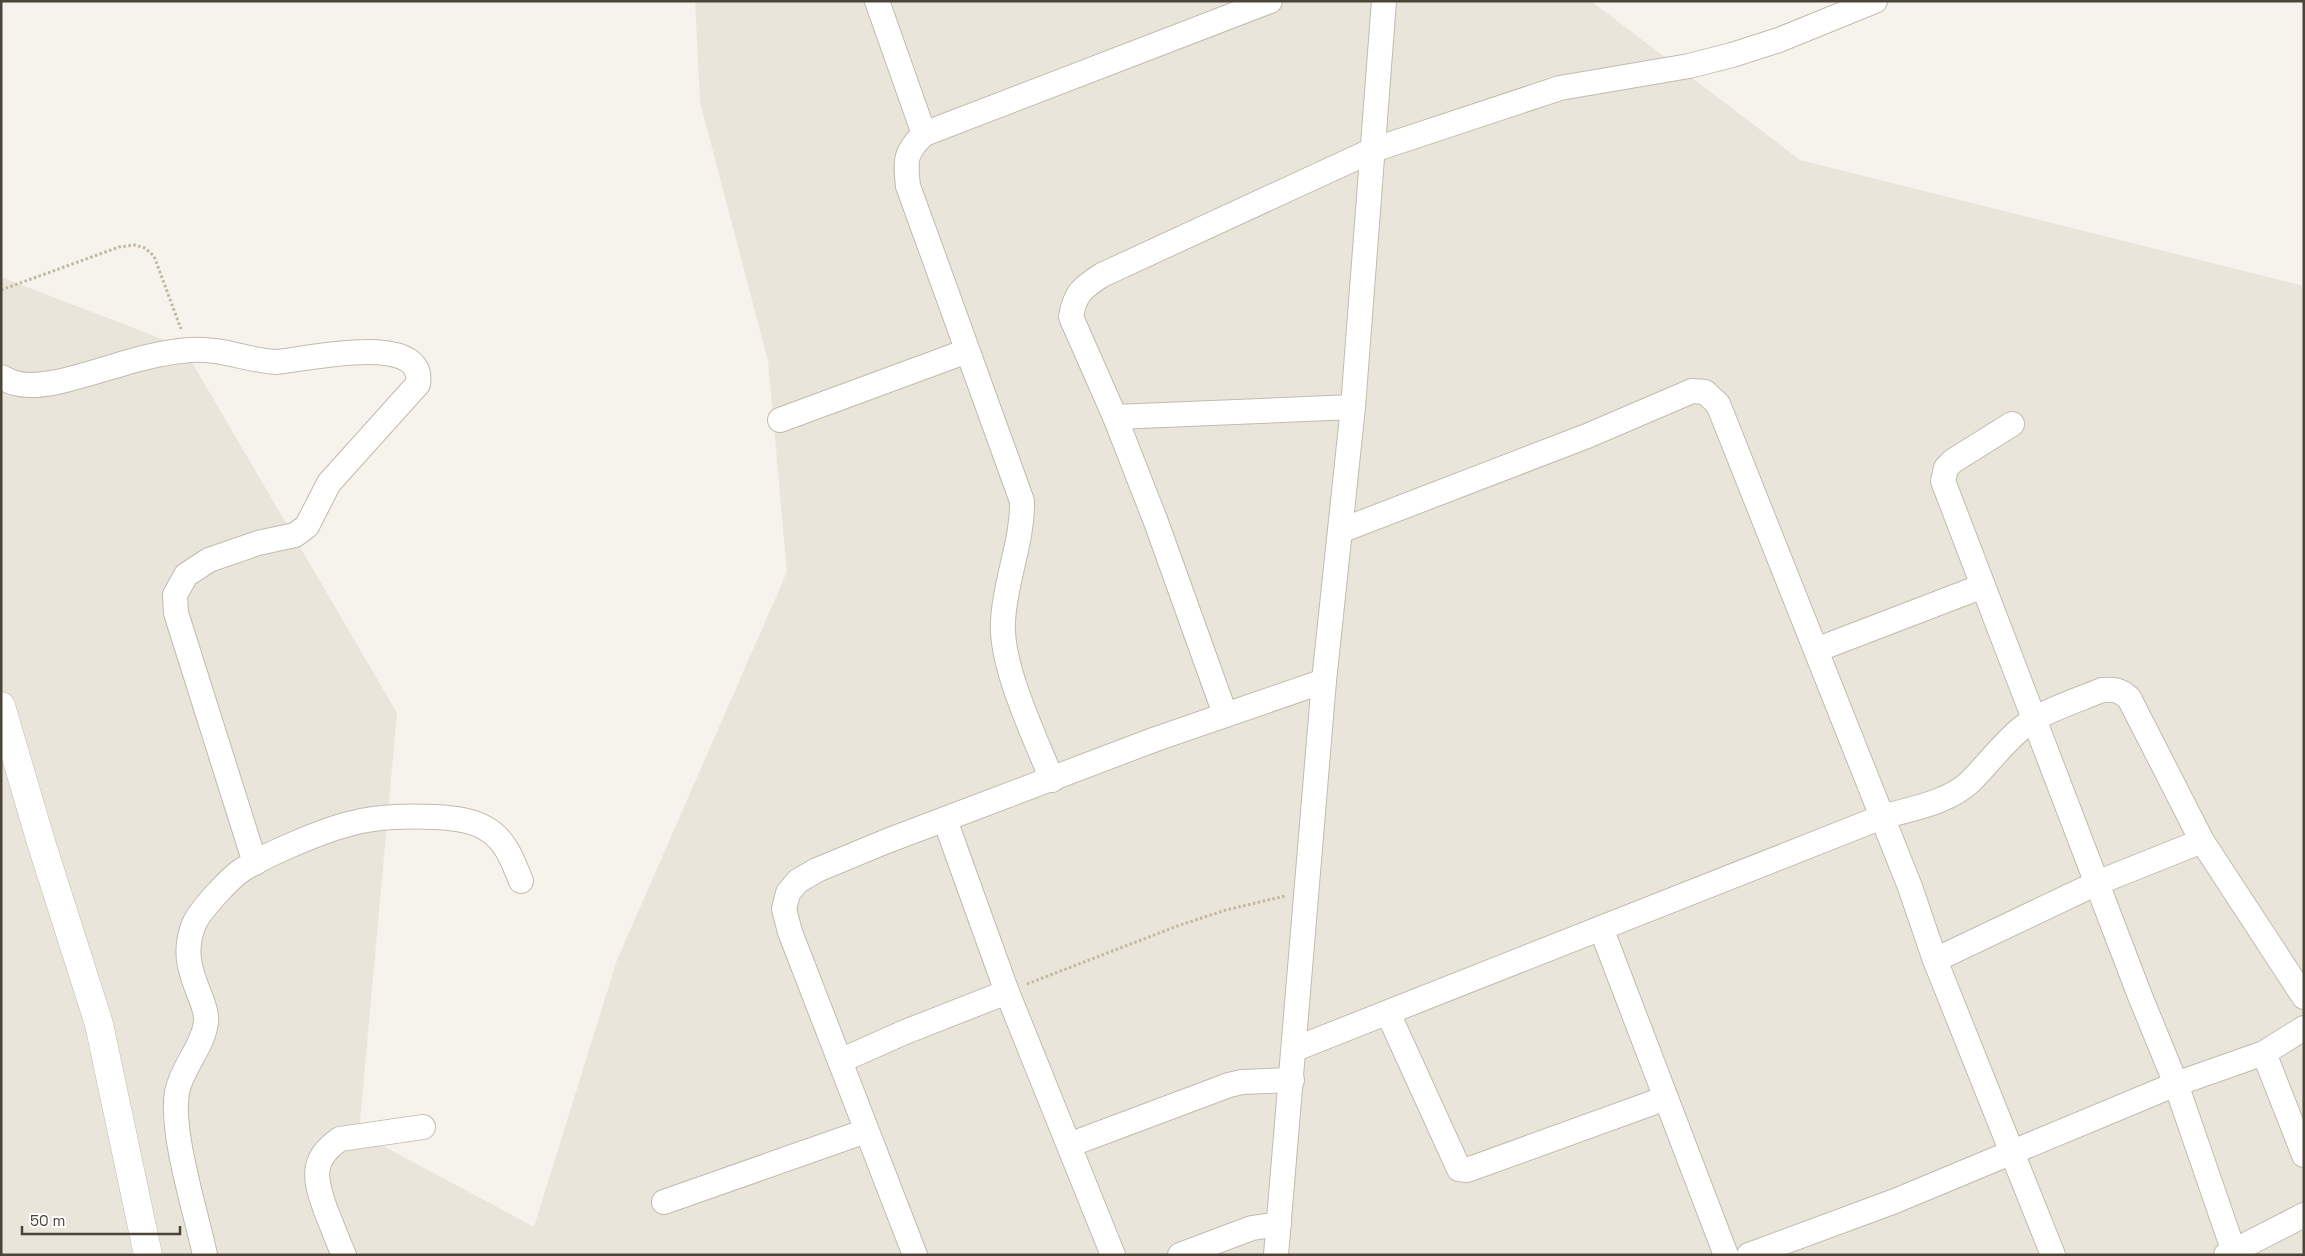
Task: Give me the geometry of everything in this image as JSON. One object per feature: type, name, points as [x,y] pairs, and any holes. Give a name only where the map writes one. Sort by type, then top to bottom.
[{"type":"street","points":[[877,1],[924,134]]},
{"type":"street","points":[[1052,780],[1010,670],[1003,640],[1006,595],[1022,521],[1022,501],[908,186],[905,167],[907,154],[911,146],[924,134],[1270,1]]},
{"type":"street","points":[[1276,1255],[1295,1049],[1324,680],[1352,407],[1384,1]]},
{"type":"street","points":[[1225,714],[1156,522],[1115,417],[1071,317],[1074,300],[1084,287],[1102,275],[1373,150],[1560,88],[1689,66],[1732,55],[1779,40],[1875,1]]},
{"type":"street","points":[[1,377],[16,384],[44,384],[73,379],[150,356],[190,350],[224,351],[261,361],[276,362],[366,351],[410,359],[416,366],[419,374],[418,384],[329,483],[307,526],[295,535],[258,543],[209,560],[186,575],[175,595],[176,613],[255,863]]},
{"type":"street","points":[[780,420],[967,351]]},
{"type":"street","points":[[1340,531],[1587,436],[1673,398],[1698,390],[1705,392],[1718,404],[1816,650],[1857,759],[1882,816],[1935,960],[2053,1255]]},
{"type":"street","points":[[1115,417],[1352,407]]},
{"type":"street","points":[[2012,424],[1953,461],[1946,468],[1944,481],[2097,883],[2176,1084],[2232,1254],[2304,1215]]},
{"type":"street","points":[[1816,650],[1983,586]]},
{"type":"street","points":[[915,1255],[790,932],[784,909],[788,893],[798,881],[817,870],[1225,714],[1324,680]]},
{"type":"street","points":[[1295,1049],[1388,1014],[1882,816],[1938,800],[1969,783],[2006,743],[2034,719],[2102,690],[2121,691],[2129,698],[2202,841],[2304,997]]},
{"type":"street","points":[[1,706],[41,842],[99,1024],[148,1255]]},
{"type":"street","points":[[205,1255],[182,1151],[175,1103],[182,1074],[196,1047],[206,1021],[204,1009],[189,966],[187,947],[195,922],[220,890],[240,871],[317,835],[352,823],[401,815],[470,821],[490,831],[508,849],[521,881]]},
{"type":"street","points":[[945,820],[1007,992],[1112,1255]]},
{"type":"street","points":[[1935,960],[2097,883],[2202,841]]},
{"type":"street","points":[[1601,928],[1726,1255]]},
{"type":"street","points":[[840,1061],[905,1032],[1007,992]]},
{"type":"street","points":[[1388,1014],[1455,1165],[1459,1169],[1471,1168],[1666,1098]]},
{"type":"street","points":[[1749,1255],[1895,1201],[2012,1154],[2176,1084],[2264,1053],[2304,1028]]},
{"type":"street","points":[[2264,1053],[2304,1155]]},
{"type":"street","points":[[1069,1145],[1229,1085],[1242,1082],[1292,1080]]},
{"type":"street","points":[[344,1255],[317,1186],[316,1171],[321,1157],[329,1146],[340,1139],[423,1127]]},
{"type":"street","points":[[664,1202],[866,1130]]},
{"type":"street","points":[[1180,1255],[1252,1228],[1279,1224]]},
{"type":"path","points":[[1,290],[119,247],[135,245],[146,248],[154,256],[190,350]]},
{"type":"path","points":[[1007,992],[1180,925],[1226,910],[1308,891]]},
{"type":"shaded area","points":[[695,1],[1591,1],[1800,160],[2304,286],[2304,1255],[1,1255],[1,277],[183,347],[397,713],[359,1133],[534,1227],[617,960],[787,572],[768,361],[700,102]]}]
